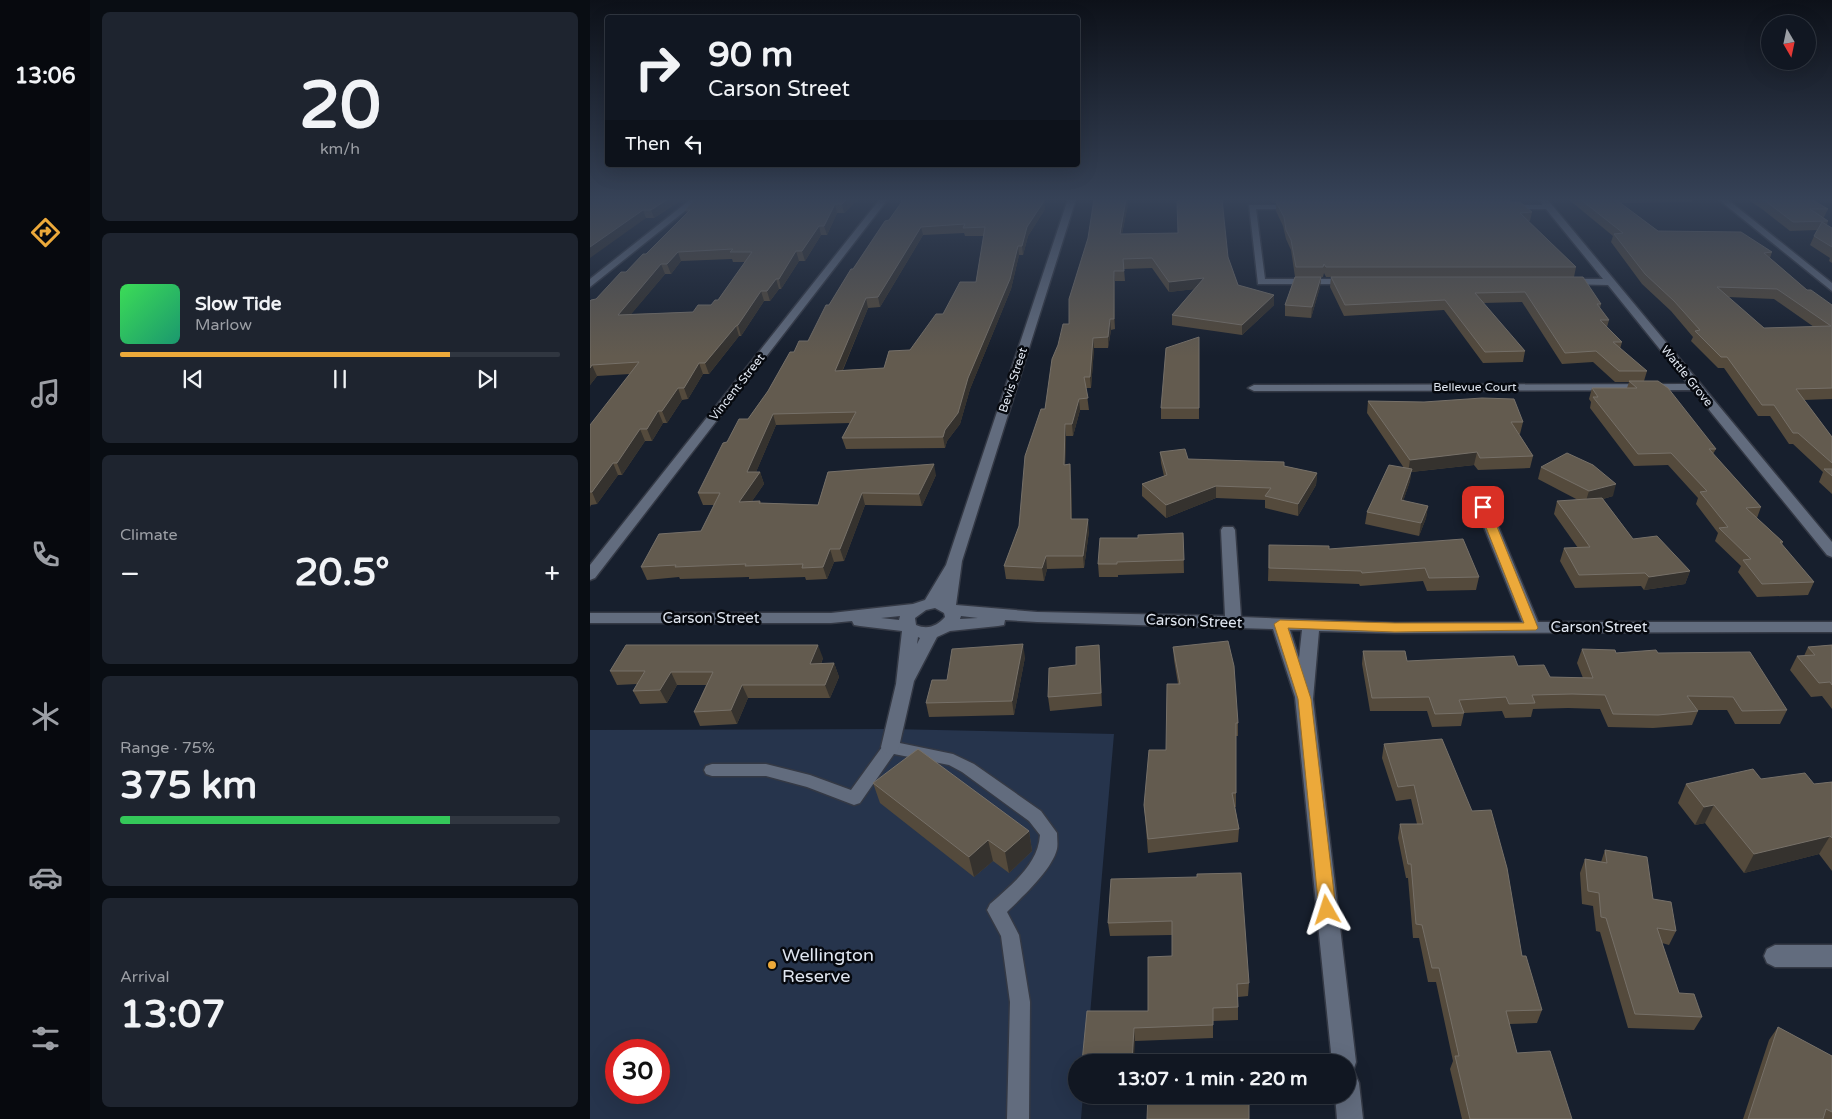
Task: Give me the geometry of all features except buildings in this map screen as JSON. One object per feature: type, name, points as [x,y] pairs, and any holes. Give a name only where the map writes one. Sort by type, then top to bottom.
[{"type":"street","points":[[590,284],[631,251]]},
{"type":"street","name":"Vincent Street","points":[[590,575],[843,251]]},
{"type":"street","name":"Bevis Street","points":[[931,604],[954,561],[1055,251]]},
{"type":"street","points":[[1257,251],[1261,282],[1361,282]]},
{"type":"street","name":"Wattle Grove","points":[[1585,251],[1832,552]]},
{"type":"street","points":[[1787,251],[1832,288]]},
{"type":"street","points":[[1560,282],[1610,282]]},
{"type":"street","name":"Bellevue Court","points":[[1254,388],[1696,387]]},
{"type":"street","points":[[1483,507],[1532,628]]},
{"type":"street","points":[[1228,530],[1233,623]]},
{"type":"street","name":"Bevis Street","points":[[950,608],[954,561]]},
{"type":"street","points":[[890,747],[905,684],[909,628],[907,618],[914,609],[931,604],[950,608],[953,618],[947,626],[931,633],[923,634],[909,628]]},
{"type":"street","name":"Carson Street","points":[[950,608],[1037,618]]},
{"type":"street","name":"Carson Street","points":[[590,618],[831,618],[914,609]]},
{"type":"street","name":"Carson Street","points":[[831,618],[909,628]]},
{"type":"street","name":"Carson Street","points":[[947,626],[1037,618],[1532,628],[1832,627]]},
{"type":"street","points":[[1280,624],[1304,699],[1343,1054]]},
{"type":"street","points":[[1304,699],[1311,625]]},
{"type":"street","points":[[905,684],[931,633]]},
{"type":"street","points":[[1775,956],[1832,956]]},
{"type":"street","points":[[1348,1104],[1350,1119]]},
{"type":"lane","points":[[712,770],[766,770],[810,780],[854,798],[890,747],[953,760],[968,768],[1035,816],[1049,833],[1048,850],[1028,880],[996,910],[1010,935],[1020,1002],[1018,1119]]},
{"type":"shaded area","name":"Wellington Reserve","points":[[891,729],[1114,734],[1087,1054],[1068,1054],[1068,1104],[1082,1104],[1081,1119],[590,1119],[590,730]]},
{"type":"place","name":"Wellington Reserve","points":[[772,965]]},
{"type":"route","points":[[1327,910],[1304,699],[1280,624],[1395,628],[1532,628],[1483,507]]}]
